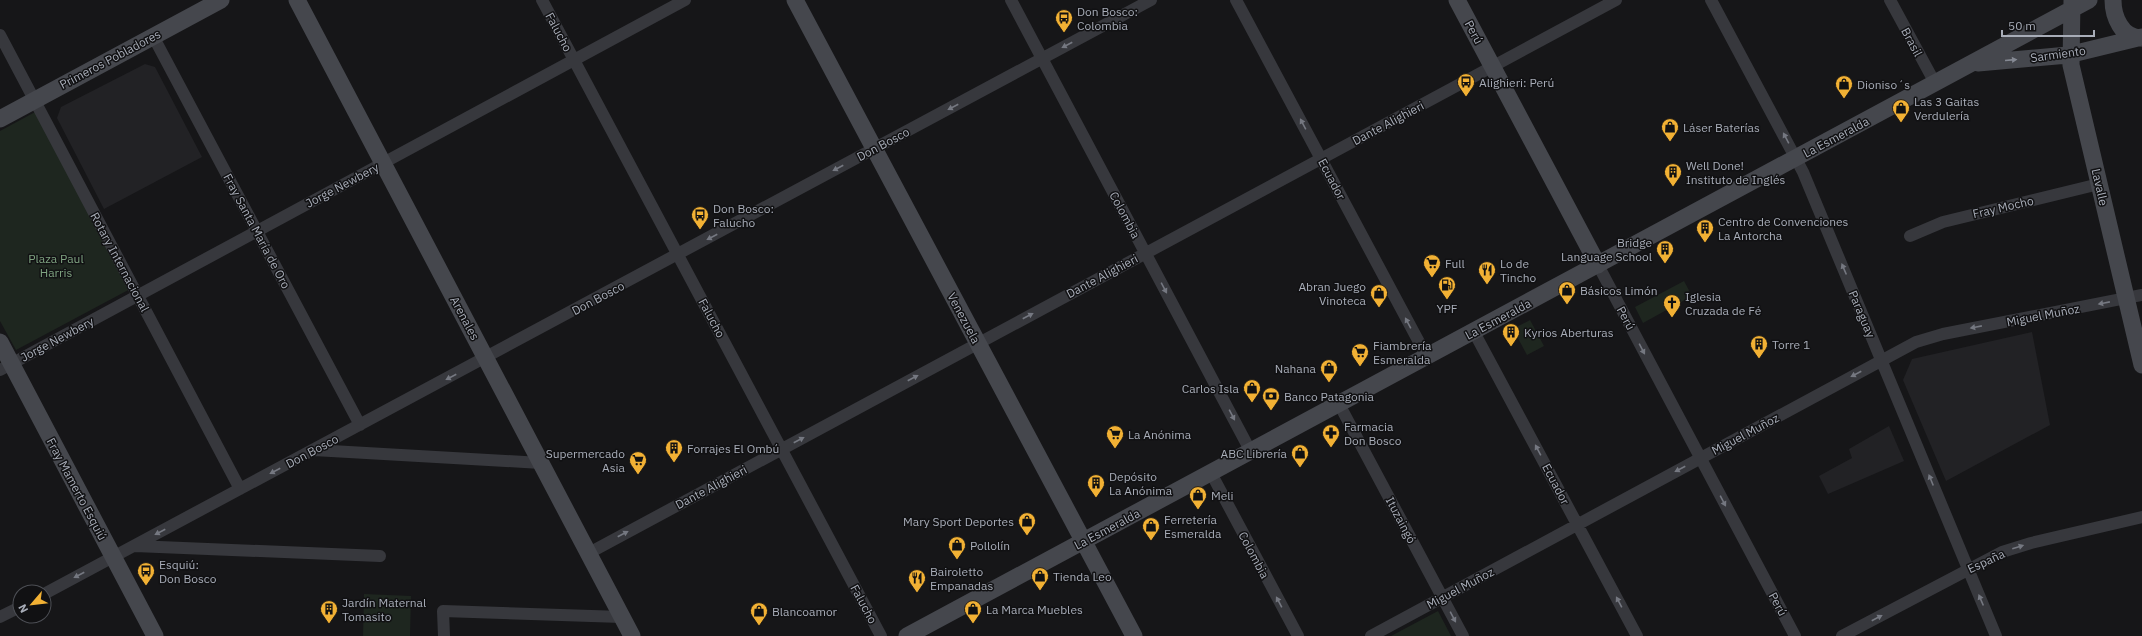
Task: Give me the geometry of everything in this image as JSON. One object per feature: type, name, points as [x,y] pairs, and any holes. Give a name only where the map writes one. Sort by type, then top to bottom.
[{"type":"street","name":"Primeros Pobladores","points":[[0,119],[221,0]]},
{"type":"street","name":"Arenales","points":[[297,0],[632,636]]},
{"type":"street","name":"Falucho","points":[[542,0],[881,636]]},
{"type":"street","name":"Jorge Newbery","points":[[6,367],[685,0]]},
{"type":"street","name":"Venezuela","points":[[795,0],[1134,636]]},
{"type":"street","name":"Colombia","points":[[1011,0],[1251,452]]},
{"type":"street","name":"Don Bosco","points":[[52,590],[1151,0]]},
{"type":"street","name":"Ecuador","points":[[1236,0],[1427,357]]},
{"type":"street","name":"Perú","points":[[1457,0],[1795,636]]},
{"type":"street","name":"Dante Alighieri","points":[[588,553],[1616,0]]},
{"type":"street","name":"Paraguay","points":[[1711,0],[1797,158],[1996,636]]},
{"type":"street","name":"Brasil","points":[[1890,0],[1935,83]]},
{"type":"street","name":"La Esmeralda","points":[[907,636],[1797,158],[1972,63],[2073,4],[2089,0]]},
{"type":"street","points":[[2113,0],[2113,6],[2122,30],[2130,37],[2141,38]]},
{"type":"street","name":"Lavalle","points":[[2073,4],[2071,54],[2073,76],[2099,184],[2134,297],[2142,365]]},
{"type":"street","name":"Rotary Internacional","points":[[0,35],[240,489]]},
{"type":"street","name":"Fray Santa María de Oro","points":[[153,36],[360,425]]},
{"type":"street","name":"Sarmiento","points":[[1972,63],[2071,54],[2141,38]]},
{"type":"street","name":"Fray Mocho","points":[[1910,236],[1943,222],[2099,184]]},
{"type":"street","name":"Miguel Muñoz","points":[[1371,636],[1916,342],[1934,336],[2134,297]]},
{"type":"street","name":"Ecuador","points":[[1474,332],[1637,636]]},
{"type":"street","name":"Fray Mamerto Esquiú","points":[[0,342],[6,367],[113,557],[155,636]]},
{"type":"street","name":"Ituzaingó","points":[[1339,404],[1463,636]]},
{"type":"street","points":[[314,450],[541,463]]},
{"type":"street","name":"Colombia","points":[[1211,473],[1298,636]]},
{"type":"street","name":"España","points":[[1842,636],[1994,556],[2021,546],[2142,517]]},
{"type":"street","points":[[134,546],[380,556]]},
{"type":"street","points":[[1,614],[12,610]]},
{"type":"street","points":[[444,636],[443,611],[622,617]]},
{"type":"shaded area","points":[[145,64],[155,67],[202,157],[104,209],[57,118],[61,107]]},
{"type":"shaded area","points":[[2032,332],[2050,425],[1946,481],[1903,380],[1912,359]]},
{"type":"shaded area","points":[[1889,426],[1904,461],[1828,494],[1819,476],[1852,458],[1849,449]]},
{"type":"green space","name":"Plaza Paul Harris","points":[[37,111],[132,288],[16,350],[0,321],[0,131]]},
{"type":"green space","points":[[1684,281],[1692,296],[1643,323],[1635,307]]},
{"type":"green space","points":[[1530,320],[1544,346],[1527,355],[1513,329]]},
{"type":"green space","points":[[364,594],[411,596],[410,636],[363,636]]},
{"type":"green space","points":[[1438,611],[1451,636],[1391,636]]},
{"type":"place","name":"Don Bosco: Colombia","points":[[1064,33]]},
{"type":"place","name":"Alighieri: Perú","points":[[1466,97]]},
{"type":"place","name":"Dioniso´s","points":[[1844,99]]},
{"type":"place","name":"Las 3 Gaitas Verdulería","points":[[1901,123]]},
{"type":"place","name":"Láser Baterías","points":[[1670,142]]},
{"type":"place","name":"Well Done! Instituto de Inglés","points":[[1673,187]]},
{"type":"place","name":"Don Bosco: Falucho","points":[[700,230]]},
{"type":"place","name":"Centro de Convenciones La Antorcha","points":[[1705,243]]},
{"type":"place","name":"Bridge Language School","points":[[1665,264]]},
{"type":"place","name":"Full","points":[[1432,278]]},
{"type":"place","name":"Lo de Tincho","points":[[1487,285]]},
{"type":"place","name":"YPF","points":[[1447,300]]},
{"type":"place","name":"Básicos Limón","points":[[1567,305]]},
{"type":"place","name":"Abran Juego Vinoteca","points":[[1379,308]]},
{"type":"place","name":"Iglesia Cruzada de Fé","points":[[1672,318]]},
{"type":"place","name":"Kyrios Aberturas","points":[[1511,347]]},
{"type":"place","name":"Torre 1","points":[[1759,359]]},
{"type":"place","name":"Fiambrería Esmeralda","points":[[1360,367]]},
{"type":"place","name":"Nahana","points":[[1329,383]]},
{"type":"place","name":"Carlos Isla","points":[[1252,403]]},
{"type":"place","name":"Banco Patagonia","points":[[1271,411]]},
{"type":"place","name":"Farmacia Don Bosco","points":[[1331,448]]},
{"type":"place","name":"La Anónima","points":[[1115,449]]},
{"type":"place","name":"Forrajes El Ombú","points":[[674,463]]},
{"type":"place","name":"ABC Librería","points":[[1300,468]]},
{"type":"place","name":"Supermercado Asia","points":[[638,475]]},
{"type":"place","name":"Depósito La Anónima","points":[[1096,498]]},
{"type":"place","name":"Meli","points":[[1198,510]]},
{"type":"place","name":"Mary Sport Deportes","points":[[1027,536]]},
{"type":"place","name":"Ferretería Esmeralda","points":[[1151,541]]},
{"type":"place","name":"Pollolín","points":[[957,560]]},
{"type":"place","name":"Esquiú: Don Bosco","points":[[146,586]]},
{"type":"place","name":"Tienda Leo","points":[[1040,591]]},
{"type":"place","name":"Bairoletto Empanadas","points":[[917,593]]},
{"type":"place","name":"Jardín Maternal Tomasito","points":[[329,624]]},
{"type":"place","name":"La Marca Muebles","points":[[973,624]]},
{"type":"place","name":"Blancoamor","points":[[759,626]]}]
